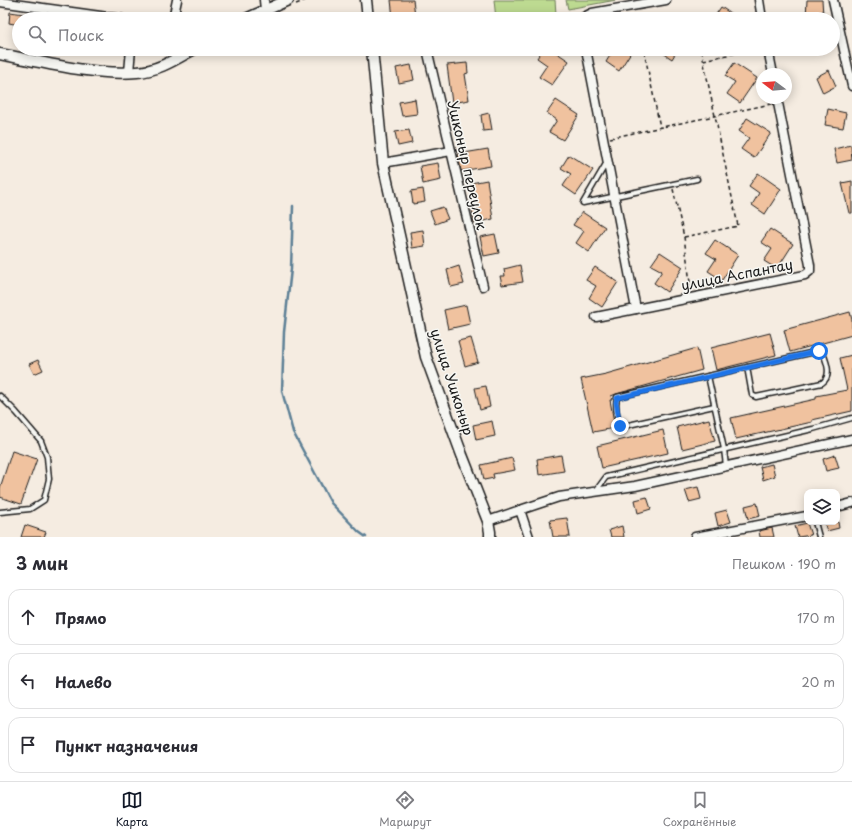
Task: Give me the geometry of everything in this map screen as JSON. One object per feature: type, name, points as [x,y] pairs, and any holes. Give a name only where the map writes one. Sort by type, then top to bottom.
[{"type":"street","points":[[174,12],[177,0]]},
{"type":"street","points":[[255,12],[264,5],[288,0]]},
{"type":"street","points":[[366,0],[367,12]]},
{"type":"street","points":[[597,12],[666,0]]},
{"type":"street","points":[[759,0],[761,12]]},
{"type":"street","points":[[833,0],[836,12]]},
{"type":"street","points":[[0,2],[72,12]]},
{"type":"street","points":[[840,27],[849,61],[852,86]]},
{"type":"street","points":[[0,54],[82,69],[109,72],[138,72],[165,65],[181,56]]},
{"type":"street","points":[[129,72],[130,56]]},
{"type":"street","name":"улица Ушконыр","points":[[373,56],[383,163],[426,357],[488,521],[490,537]]},
{"type":"street","name":"Ушконыр переулок","points":[[429,56],[483,286]]},
{"type":"street","points":[[587,56],[636,309]]},
{"type":"street","points":[[769,56],[771,68]]},
{"type":"street","name":"улица Аспантау","points":[[596,317],[805,275],[810,271],[779,104]]},
{"type":"street","points":[[383,163],[451,151]]},
{"type":"street","points":[[488,521],[559,498],[635,486],[852,439]]},
{"type":"street","points":[[840,506],[852,503]]},
{"type":"street","points":[[520,510],[529,537]]},
{"type":"street","points":[[696,537],[724,535],[804,517]]},
{"type":"lane","points":[[608,160],[583,203],[697,179]]},
{"type":"lane","points":[[714,406],[620,426],[616,402],[617,398],[708,376],[747,367],[819,351],[823,353],[828,375],[826,380],[822,383],[756,397],[752,395],[747,367]]},
{"type":"lane","points":[[708,376],[724,449],[726,466]]},
{"type":"lane","points":[[0,396],[41,441],[47,457],[49,479],[44,500],[30,509],[0,512]]},
{"type":"lane","points":[[594,492],[606,477],[813,429],[852,418]]},
{"type":"lane","points":[[816,525],[819,537]]},
{"type":"path","points":[[645,56],[660,127]]},
{"type":"path","points":[[684,237],[738,226],[703,56]]},
{"type":"path","points":[[704,60],[723,56]]},
{"type":"path","points":[[604,139],[761,104]]},
{"type":"path","points":[[672,184],[684,237],[692,298]]},
{"type":"green space","points":[[494,0],[555,0],[556,12],[495,12]]},
{"type":"green space","points":[[566,0],[616,0],[568,9]]},
{"type":"building","points":[[391,0],[413,0],[415,12],[392,12]]},
{"type":"building","points":[[807,0],[822,0],[823,12],[806,12]]},
{"type":"building","points":[[721,7],[728,12],[718,12]]},
{"type":"building","points":[[10,12],[12,12],[12,24],[9,23]]},
{"type":"building","points":[[538,56],[562,56],[569,61],[552,85],[539,77],[547,65],[537,58]]},
{"type":"building","points":[[610,56],[629,56],[619,71],[606,62]]},
{"type":"building","points":[[467,63],[468,73],[465,74],[469,100],[452,103],[447,65]]},
{"type":"building","points":[[734,63],[756,77],[756,79],[740,103],[727,94],[735,82],[725,76]]},
{"type":"building","points":[[411,65],[414,80],[399,83],[396,68]]},
{"type":"building","points":[[829,70],[836,86],[823,93],[816,77]]},
{"type":"building","points":[[415,99],[417,114],[402,116],[399,102]]},
{"type":"building","points":[[556,100],[579,115],[563,140],[549,132],[557,120],[547,113]]},
{"type":"building","points":[[828,109],[846,113],[843,128],[825,125]]},
{"type":"building","points":[[489,113],[492,130],[483,131],[481,115]]},
{"type":"building","points":[[747,118],[771,133],[754,158],[741,149],[749,138],[739,131]]},
{"type":"building","points":[[409,130],[412,143],[398,146],[395,132]]},
{"type":"building","points":[[851,145],[852,160],[837,163],[834,149]]},
{"type":"building","points":[[488,149],[491,166],[461,171],[458,154]]},
{"type":"building","points":[[569,155],[593,170],[576,195],[563,186],[571,174],[561,168]]},
{"type":"building","points":[[438,163],[441,180],[423,184],[420,166]]},
{"type":"building","points":[[758,173],[781,189],[765,214],[752,205],[759,193],[749,186]]},
{"type":"building","points":[[487,180],[493,219],[474,223],[472,210],[477,209],[471,183]]},
{"type":"building","points":[[852,181],[852,213],[849,213],[842,183]]},
{"type":"building","points":[[423,189],[425,202],[413,204],[411,191]]},
{"type":"building","points":[[443,207],[448,219],[435,224],[430,211]]},
{"type":"building","points":[[582,212],[605,227],[589,252],[576,243],[584,231],[573,225]]},
{"type":"building","points":[[770,229],[793,244],[777,269],[764,261],[772,249],[761,242]]},
{"type":"building","points":[[423,230],[425,246],[412,248],[410,232]]},
{"type":"building","points":[[495,234],[499,253],[484,256],[480,237]]},
{"type":"building","points":[[715,240],[738,255],[722,280],[708,271],[716,259],[706,253]]},
{"type":"building","points":[[660,252],[683,267],[667,292],[654,283],[662,271],[651,265]]},
{"type":"building","points":[[520,265],[523,282],[502,285],[500,276],[505,276],[504,269]]},
{"type":"building","points":[[459,266],[464,284],[451,287],[447,270]]},
{"type":"building","points":[[595,267],[618,282],[602,307],[589,298],[596,286],[586,280]]},
{"type":"building","points":[[466,305],[470,324],[448,329],[444,310]]},
{"type":"building","points":[[850,312],[852,320],[852,335],[790,352],[784,330]]},
{"type":"building","points":[[770,333],[776,355],[716,370],[711,348]]},
{"type":"building","points":[[471,338],[478,362],[465,366],[458,341]]},
{"type":"building","points":[[697,348],[702,370],[611,396],[612,400],[610,400],[615,428],[593,432],[581,379],[606,374]]},
{"type":"building","points":[[852,355],[852,411],[812,420],[812,422],[736,439],[731,418],[816,399],[816,396],[847,390],[840,358]]},
{"type":"building","points":[[38,360],[43,370],[34,374],[29,364]]},
{"type":"building","points":[[486,386],[490,407],[480,410],[475,388]]},
{"type":"building","points":[[709,419],[715,441],[682,449],[677,427]]},
{"type":"building","points":[[492,421],[495,436],[476,440],[473,425]]},
{"type":"building","points":[[663,430],[668,453],[602,468],[597,446]]},
{"type":"building","points":[[12,451],[37,459],[21,504],[0,497],[0,488]]},
{"type":"building","points":[[561,455],[564,471],[539,475],[537,459]]},
{"type":"building","points":[[835,455],[839,468],[826,471],[823,459]]},
{"type":"building","points":[[512,458],[515,470],[493,474],[494,478],[484,480],[481,465]]},
{"type":"building","points":[[772,464],[775,476],[763,480],[760,467]]},
{"type":"building","points":[[698,487],[701,499],[689,502],[685,490]]},
{"type":"building","points":[[647,497],[651,509],[638,513],[635,500]]},
{"type":"building","points":[[757,503],[760,516],[748,519],[745,506]]},
{"type":"building","points":[[727,510],[731,522],[718,526],[715,513]]},
{"type":"building","points":[[567,518],[570,537],[553,537],[550,520]]},
{"type":"building","points":[[804,524],[808,525],[811,535],[798,537],[795,526]]},
{"type":"building","points":[[25,525],[46,532],[44,537],[21,537]]},
{"type":"building","points":[[825,525],[838,525],[839,528],[827,531]]},
{"type":"building","points":[[622,526],[624,537],[611,537],[609,530]]},
{"type":"building","points":[[772,528],[774,537],[760,537],[759,531]]},
{"type":"waterway","points":[[293,206],[291,269],[284,332],[282,391],[293,432],[331,503],[359,532],[366,537]]},
{"type":"route","points":[[620,426],[618,421],[617,398],[819,351]]}]
